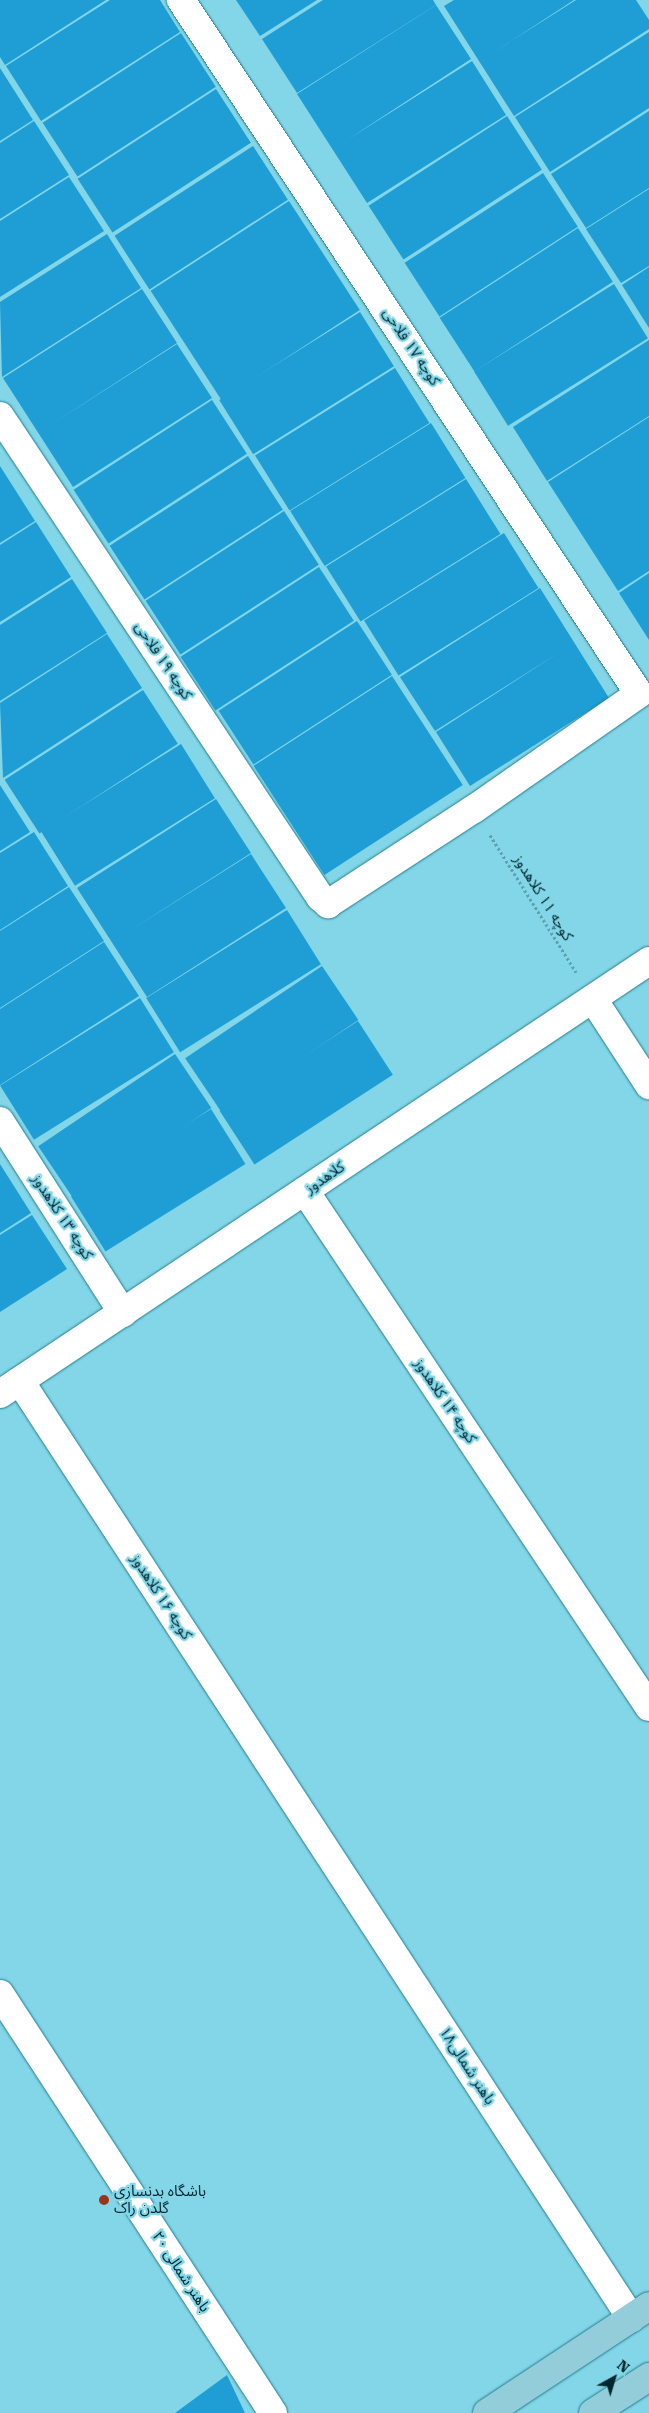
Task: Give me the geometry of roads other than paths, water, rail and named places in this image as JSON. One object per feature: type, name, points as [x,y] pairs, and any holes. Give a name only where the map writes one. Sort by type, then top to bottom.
[{"type":"main road","points":[[487,2413],[640,2312]]},
{"type":"main road","points":[[593,2413],[649,2377]]},
{"type":"street","name":"کوچه ۱۷ فلاحی","points":[[181,0],[639,694],[474,809]]},
{"type":"street","name":"کوچه ۱۹ فلاحی","points":[[0,416],[320,897],[328,904],[474,809]]},
{"type":"street","name":"کلاهدوز","points":[[10,1387],[649,961]]},
{"type":"street","points":[[593,999],[649,1085]]},
{"type":"street","name":"کوچه ۱۳ کلاهدوز","points":[[0,1121],[123,1312]]},
{"type":"street","name":"کوچه ۱۴ کلاهدوز","points":[[305,1191],[649,1707]]},
{"type":"street","name":"کوچه ۱۶ کلاهدوز","points":[[10,1387],[302,1813]]},
{"type":"street","name":"باهنر شمالی۱۸","points":[[302,1813],[640,2312]]},
{"type":"street","name":"۲۰ باهنر شمالی","points":[[0,1994],[273,2413]]},
{"type":"place","name":"باشگاه بدنسازی گلدن راک","points":[[104,2200]]}]
